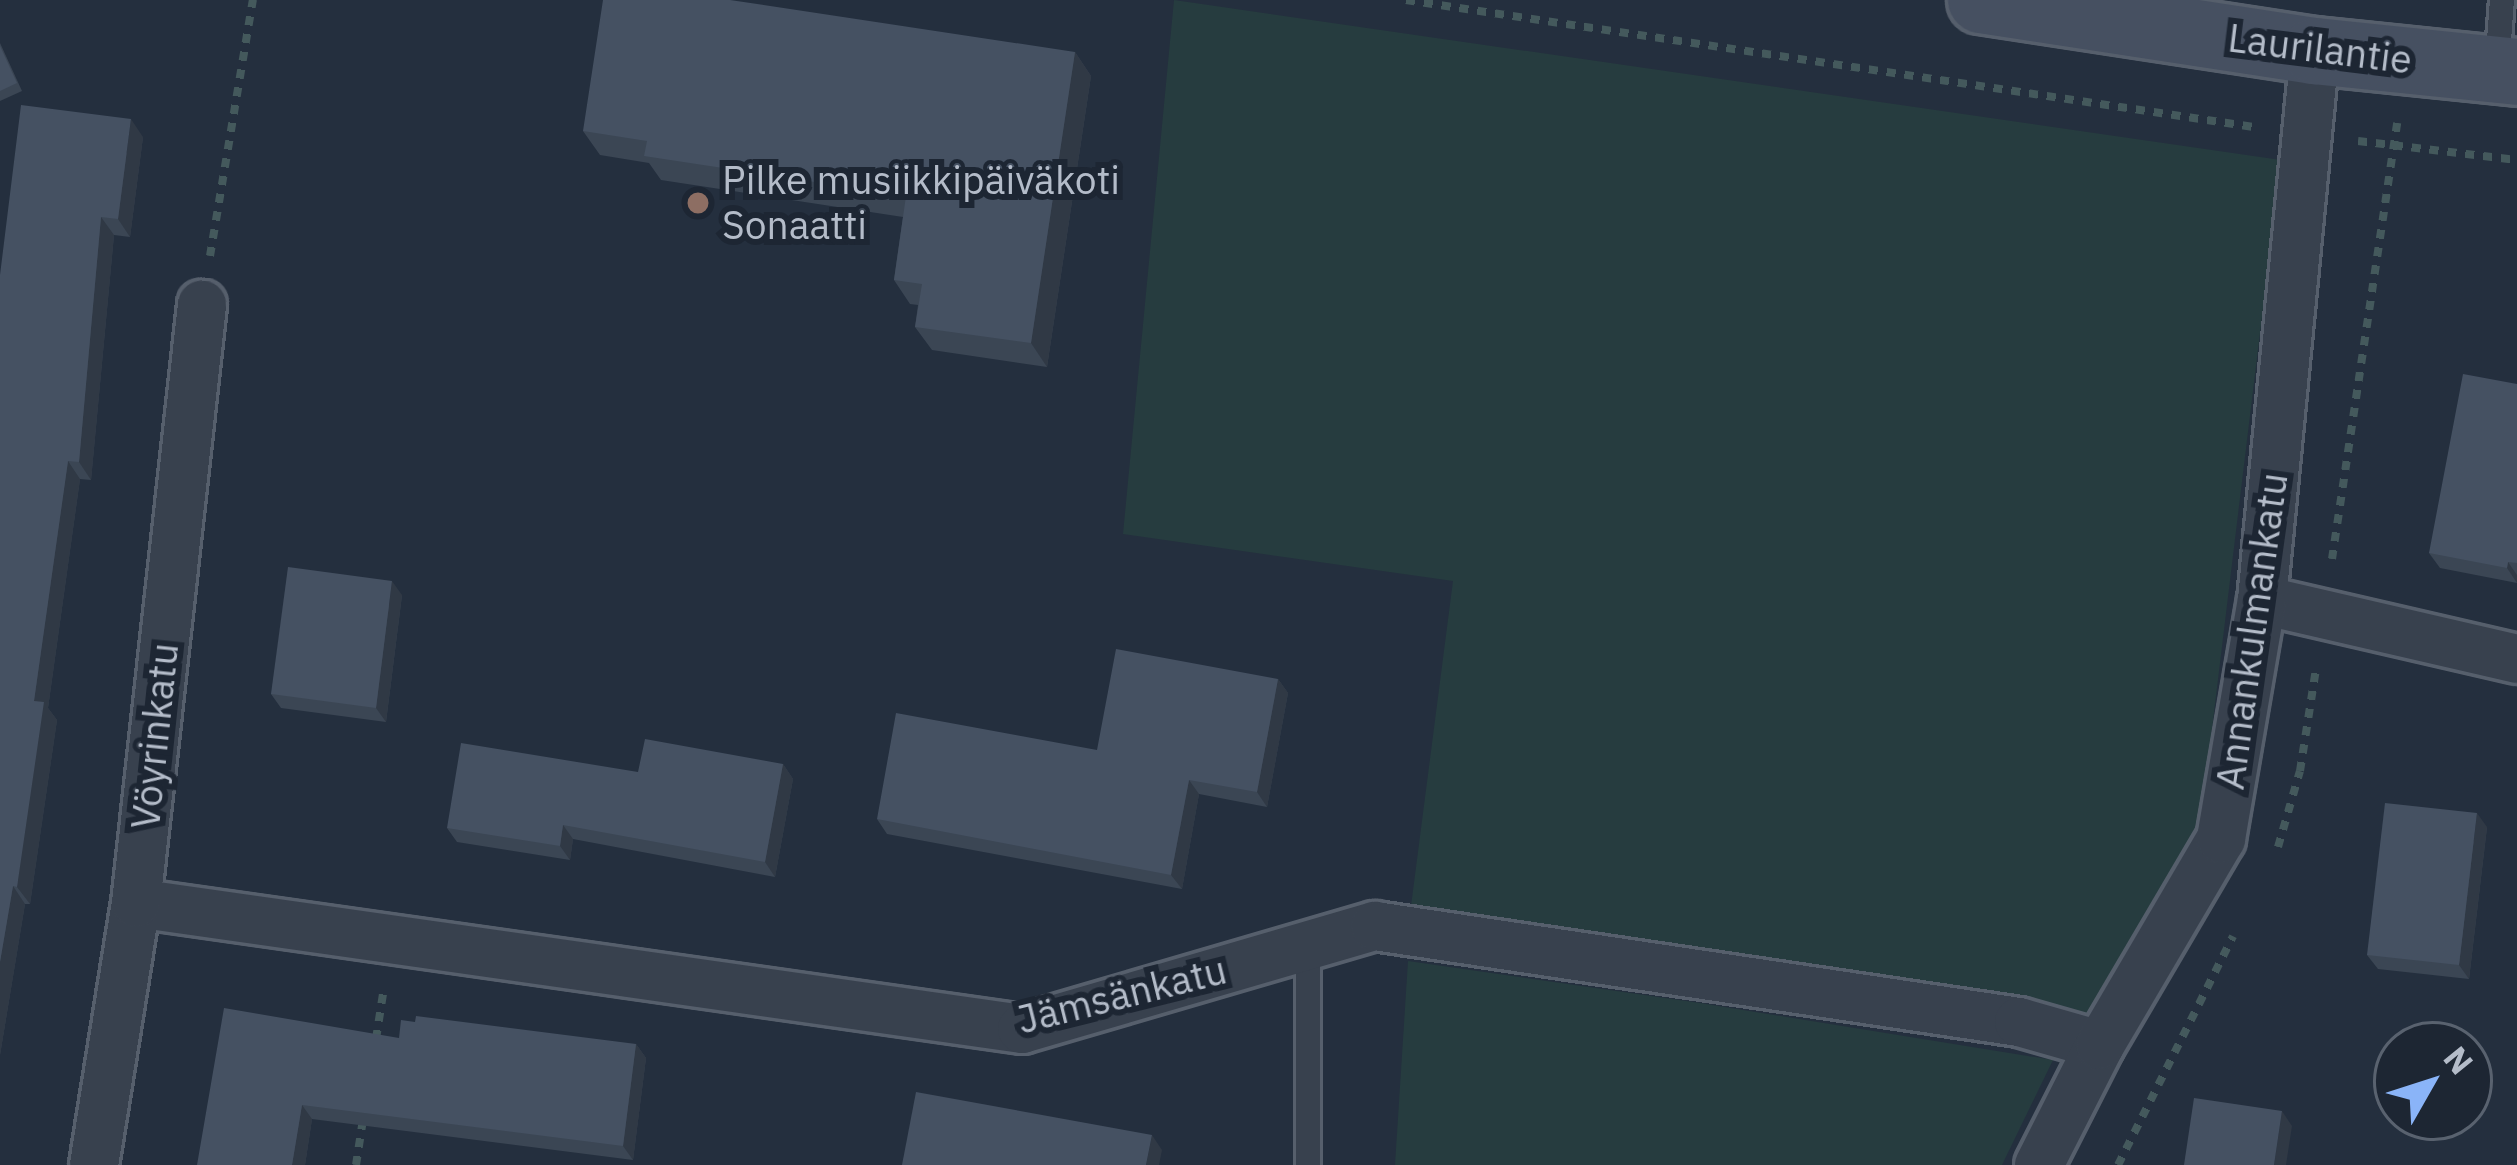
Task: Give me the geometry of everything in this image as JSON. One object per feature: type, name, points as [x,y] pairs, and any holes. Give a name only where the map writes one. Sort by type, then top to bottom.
[{"type":"street","name":"Laurilantie","points":[[1981,0],[2315,51],[2507,71]]},
{"type":"street","name":"Annankulmankatu","points":[[2039,1165],[2100,1045],[2221,839],[2262,600],[2311,136],[2315,51]]},
{"type":"street","name":"Vöyrinkatu","points":[[94,1165],[136,903],[202,304]]},
{"type":"street","points":[[2262,600],[2517,659]]},
{"type":"street","name":"Jämsänkatu","points":[[136,903],[1022,1029],[1375,926],[2019,1022],[2100,1045]]},
{"type":"lane","points":[[2502,0],[2507,71]]},
{"type":"lane","points":[[1308,945],[1308,1165]]},
{"type":"path","points":[[202,304],[253,0]]},
{"type":"path","points":[[1406,0],[2311,136],[2517,160]]},
{"type":"path","points":[[374,1052],[392,939]]},
{"type":"path","points":[[356,1165],[367,1097]]},
{"type":"green space","points":[[1174,0],[2281,160],[2199,836],[2091,1019],[2016,1000],[1411,906],[1453,581],[1123,534]]},
{"type":"green space","points":[[1408,961],[2053,1060],[2002,1165],[1395,1165]]},
{"type":"building","points":[[603,0],[730,0],[1075,52],[1031,343],[915,327],[922,284],[894,280],[906,196],[644,156],[647,141],[583,131]]},
{"type":"building","points":[[0,46],[17,83],[0,91]]},
{"type":"building","points":[[21,105],[131,119],[118,219],[101,217],[79,462],[68,461],[34,701],[44,702],[17,887],[13,886],[0,962],[0,275]]},
{"type":"building","points":[[2463,374],[2517,384],[2517,563],[2508,562],[2507,568],[2429,553]]},
{"type":"building","points":[[288,567],[392,581],[376,708],[271,694]]},
{"type":"building","points":[[1116,649],[1278,679],[1257,792],[1189,780],[1171,875],[877,819],[896,713],[1097,750]]},
{"type":"building","points":[[645,739],[783,764],[765,862],[563,825],[560,846],[447,828],[461,743],[638,772]]},
{"type":"building","points":[[2385,803],[2477,813],[2459,965],[2367,955]]},
{"type":"building","points":[[224,1008],[399,1038],[401,1020],[415,1022],[416,1016],[636,1044],[623,1146],[302,1105],[292,1165],[197,1165]]},
{"type":"building","points":[[916,1092],[1152,1135],[1146,1165],[902,1165]]},
{"type":"building","points":[[2194,1098],[2282,1111],[2274,1165],[2184,1165]]},
{"type":"place","name":"Pilke musiikkipäiväkoti Sonaatti","points":[[698,203]]}]
